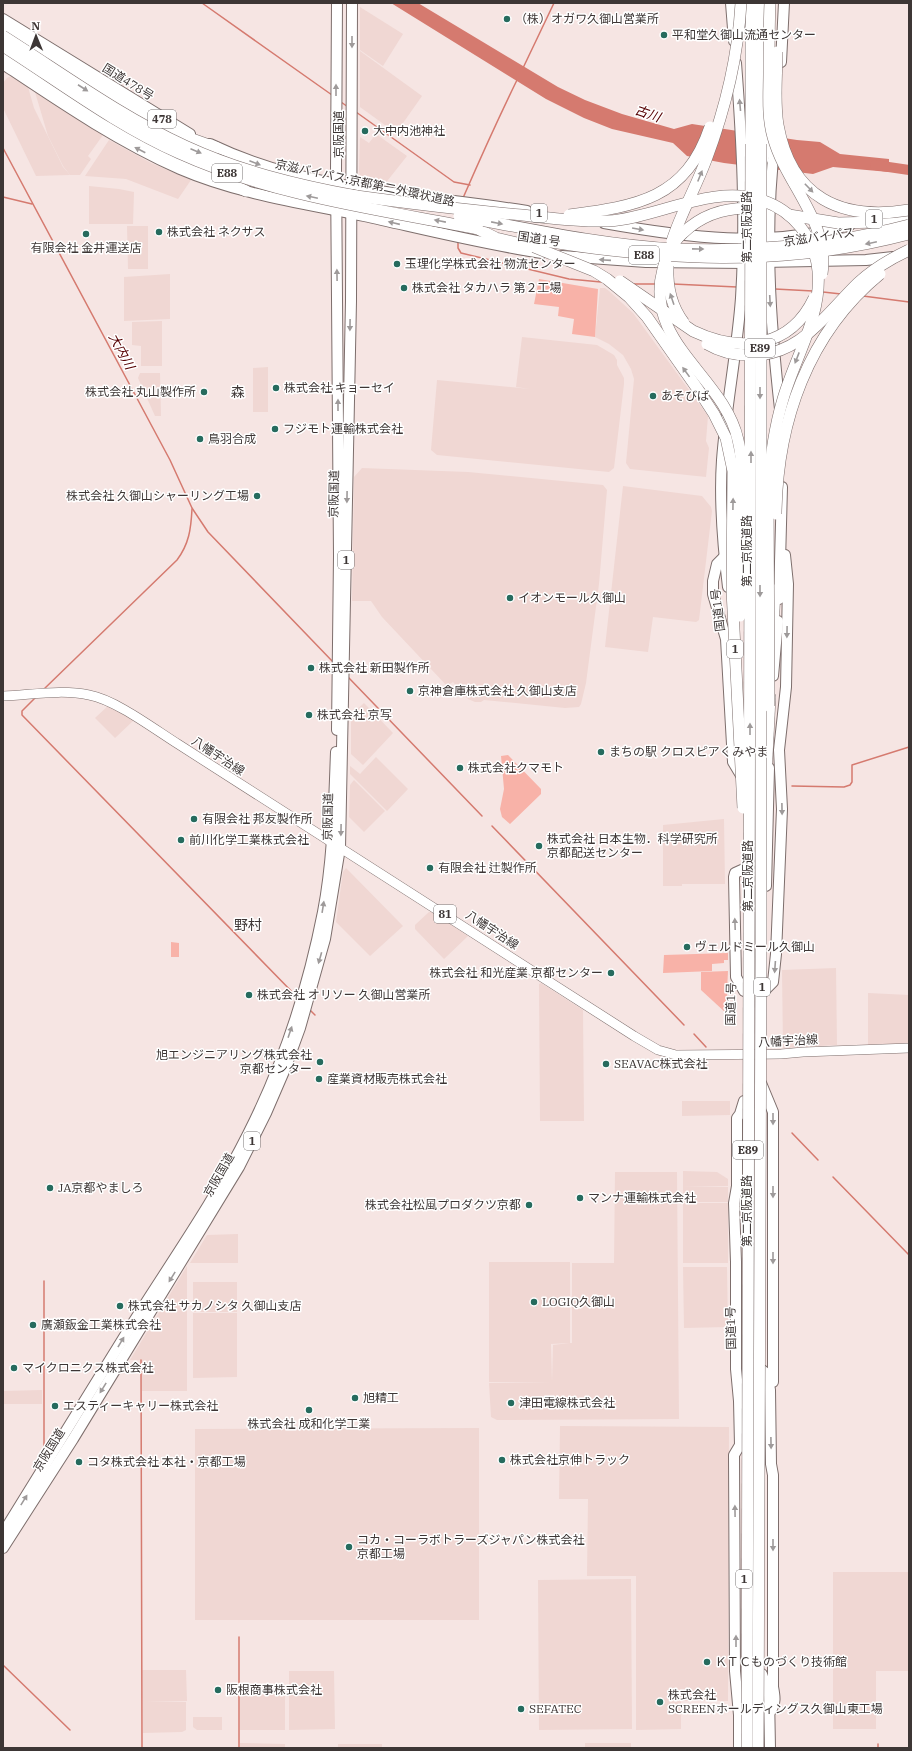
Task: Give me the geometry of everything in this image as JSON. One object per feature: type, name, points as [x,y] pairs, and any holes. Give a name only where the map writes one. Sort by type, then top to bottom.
[{"type":"highway","name":"京阪国道","points":[[3,1548],[181,1264],[239,1166],[266,1113],[300,1028],[329,923],[340,848],[344,679],[337,654],[339,556],[336,185],[337,3]]},
{"type":"highway","name":"京阪国道","points":[[3,1534],[126,1334],[201,1217],[249,1133],[274,1074],[300,1003],[322,912],[331,842],[340,664],[352,214],[350,192],[352,3]]},
{"type":"highway","name":"国道1号","points":[[732,3],[742,137],[742,263],[738,330],[722,462],[724,557],[739,681],[744,781],[746,868],[744,990],[745,1422],[743,1465],[746,1748]]},
{"type":"highway","points":[[523,215],[569,215],[621,206],[658,194],[683,176],[696,159],[714,116],[731,38],[735,3]]},
{"type":"highway","points":[[741,3],[736,51],[726,99],[707,159],[675,232],[669,255],[669,290],[682,320],[691,332],[700,339],[722,351],[755,356],[777,352],[797,342],[809,333],[868,274],[891,259],[909,250]]},
{"type":"highway","name":"第二京阪道路","points":[[746,1748],[752,3]]},
{"type":"highway","name":"第二京阪道路","points":[[758,1748],[761,960],[761,3]]},
{"type":"highway","points":[[478,229],[496,238],[570,258],[606,273],[622,282],[681,324],[718,341],[739,345],[756,343],[776,337],[799,320],[812,303],[820,284],[824,265],[824,251],[821,237],[813,216],[783,164],[773,137],[769,97],[770,3]]},
{"type":"highway","points":[[777,3],[776,111],[785,150],[796,172],[813,192],[831,204],[843,209],[868,213],[909,209]]},
{"type":"highway","name":"1","points":[[762,1748],[761,994],[769,807],[770,713],[778,618],[782,523],[781,423],[772,331],[769,238],[770,188],[780,79],[784,3]]},
{"type":"highway","name":"国道478号","points":[[3,19],[159,117],[217,148],[280,172],[336,185]]},
{"type":"highway","points":[[3,27],[158,124],[178,134],[217,148]]},
{"type":"highway","name":"京滋バイパス;京都第二外環状道路","points":[[3,36],[105,102],[185,146],[256,173],[608,242],[674,249],[756,252]]},
{"type":"highway","name":"京滋バイパス;京都第二外環状道路","points":[[3,46],[100,110],[178,153],[228,173],[310,196],[571,246],[642,255],[704,258],[756,252]]},
{"type":"highway","points":[[3,57],[111,125],[246,191]]},
{"type":"highway","points":[[3,64],[129,144],[181,169],[246,191],[337,211]]},
{"type":"highway","points":[[728,404],[754,317],[756,300],[758,186],[780,79]]},
{"type":"highway","name":"国道1号","points":[[336,185],[350,192],[509,208],[674,235],[742,239],[770,262],[866,260],[909,255]]},
{"type":"highway","points":[[350,192],[523,215],[576,220],[608,221],[638,216],[714,198],[746,197],[762,200],[783,211],[802,229],[812,246],[818,272],[817,300],[811,323],[783,399],[776,425],[769,474],[769,706]]},
{"type":"highway","points":[[738,725],[742,477],[740,452],[735,428],[725,408],[712,388],[680,349],[667,327],[659,286],[664,265],[673,244],[688,228],[708,215],[730,209],[766,210],[838,224],[865,224],[909,216]]},
{"type":"highway","name":"国道1号","points":[[337,211],[487,244],[551,255],[620,261],[742,263],[756,252],[769,238],[809,234],[838,228],[909,209]]},
{"type":"highway","name":"京滋バイパス","points":[[756,252],[824,242],[909,225]]},
{"type":"highway","name":"京滋バイパス","points":[[756,252],[832,250],[909,234]]},
{"type":"highway","points":[[742,263],[751,254],[756,252],[759,253],[769,238]]},
{"type":"highway","points":[[549,252],[594,271],[629,297],[646,317],[700,391],[724,432],[730,449],[733,471],[732,590],[738,725],[750,888]]},
{"type":"highway","points":[[761,960],[769,706],[776,590],[777,475],[782,444],[792,406],[810,360],[839,316],[874,280],[909,255]]},
{"type":"highway","points":[[761,994],[772,982],[774,977],[776,946],[782,809],[779,750],[786,687],[788,584],[782,523]]},
{"type":"highway","points":[[724,557],[716,564],[713,581],[713,594],[726,638],[733,762],[744,781]]},
{"type":"highway","points":[[761,1083],[773,1112],[773,1382],[770,1390]]},
{"type":"highway","points":[[744,1101],[740,1114],[737,1118],[736,1195],[738,1217],[744,1238]]},
{"type":"highway","points":[[736,1195],[734,1203],[737,1385],[740,1445],[743,1465]]},
{"type":"highway","points":[[762,1231],[773,1218]]},
{"type":"highway","points":[[737,1385],[741,1379],[744,1364]]},
{"type":"highway","points":[[762,1370],[767,1374],[770,1390],[771,1464],[773,1475],[773,1687],[775,1705],[770,1712]]},
{"type":"highway","points":[[739,1748],[734,1455],[740,1445]]},
{"type":"highway","points":[[762,1476],[771,1464]]},
{"type":"highway","points":[[762,1674],[768,1694],[770,1712],[770,1748]]},
{"type":"highway","points":[[737,1695],[746,1682]]},
{"type":"main road","name":"八幡宇治線","points":[[3,696],[68,692],[91,695],[107,701],[331,842],[651,1047],[676,1055],[761,1054],[909,1048]]},
{"type":"shaded area","points":[[391,3],[418,3],[558,87],[585,100],[622,114],[674,129],[692,124],[797,140],[820,142],[840,154],[889,159],[889,172],[833,167],[813,174],[724,163],[687,156],[673,143],[612,129],[584,118],[546,99]]},
{"type":"shaded area","points":[[360,7],[403,34],[383,66],[360,50]]},
{"type":"shaded area","points":[[360,51],[422,96],[396,133],[360,107]]},
{"type":"shaded area","points":[[11,76],[28,87],[34,108],[63,167],[70,175],[36,176],[3,108],[3,83]]},
{"type":"shaded area","points":[[35,92],[103,135],[88,156],[91,159],[80,175],[70,175],[63,166],[48,136]]},
{"type":"shaded area","points":[[376,134],[407,156],[384,185],[366,182],[360,176],[359,171],[360,137],[369,143]]},
{"type":"shaded area","points":[[109,140],[151,163],[191,180],[178,199],[126,179],[85,176]]},
{"type":"shaded area","points":[[89,186],[134,192],[133,224],[89,224]]},
{"type":"shaded area","points":[[127,226],[148,226],[148,269],[128,269]]},
{"type":"shaded area","points":[[170,274],[170,319],[124,321],[124,277]]},
{"type":"shaded area","points":[[539,279],[598,289],[595,337],[572,334],[574,319],[558,316],[559,307],[534,304]]},
{"type":"shaded area","points":[[600,288],[605,288],[609,291],[633,313],[708,416],[706,441],[709,448],[706,477],[630,469],[626,463],[634,379],[631,369],[623,355],[609,344],[595,337]]},
{"type":"shaded area","points":[[162,321],[162,366],[141,366],[141,346],[132,345],[132,322]]},
{"type":"shaded area","points":[[522,337],[597,345],[614,355],[617,360],[617,365],[624,378],[624,384],[614,468],[609,472],[437,455],[431,450],[437,380],[530,389],[516,387]]},
{"type":"shaded area","points":[[268,367],[268,412],[253,412],[253,368]]},
{"type":"shaded area","points":[[140,373],[160,373],[161,416],[155,416],[138,378]]},
{"type":"shaded area","points":[[362,468],[468,472],[603,485],[607,490],[599,584],[586,683],[579,707],[565,708],[484,700],[481,702],[475,702],[468,699],[453,682],[447,686],[382,617],[371,601],[352,601],[354,477]]},
{"type":"shaded area","points":[[623,486],[702,496],[711,507],[712,511],[699,620],[696,622],[653,617],[648,652],[605,647]]},
{"type":"shaded area","points":[[364,703],[393,733],[363,765],[351,754],[351,715]]},
{"type":"shaded area","points":[[109,705],[134,720],[115,738],[95,718]]},
{"type":"shaded area","points":[[508,755],[541,789],[541,794],[510,824],[502,817],[500,809],[504,789],[501,756]]},
{"type":"shaded area","points":[[376,757],[408,789],[387,811],[350,774],[350,766],[360,774]]},
{"type":"shaded area","points":[[354,780],[385,811],[364,832],[349,817],[350,785]]},
{"type":"shaded area","points":[[724,819],[725,884],[682,884],[682,886],[663,886],[663,825]]},
{"type":"shaded area","points":[[346,868],[403,926],[370,956],[336,922],[343,872]]},
{"type":"shaded area","points":[[429,912],[432,912],[468,936],[444,959],[415,929],[415,925]]},
{"type":"shaded area","points":[[171,942],[179,943],[179,957],[171,957]]},
{"type":"shaded area","points":[[728,953],[728,960],[724,960],[724,963],[712,964],[712,971],[663,973],[664,955]]},
{"type":"shaded area","points":[[836,968],[837,1045],[783,1048],[782,970]]},
{"type":"shaded area","points":[[728,971],[726,1013],[701,990],[701,972]]},
{"type":"shaded area","points":[[541,983],[583,1010],[584,1121],[540,1121],[539,984]]},
{"type":"shaded area","points":[[868,993],[909,995],[909,1044],[868,1045]]},
{"type":"shaded area","points":[[682,1101],[730,1101],[730,1115],[682,1116]]},
{"type":"shaded area","points":[[683,1171],[717,1172],[728,1179],[728,1186],[683,1187]]},
{"type":"shaded area","name":"津田電線株式会社","points":[[615,1172],[677,1172],[679,1419],[497,1420],[491,1417],[489,1383],[552,1382],[489,1382],[489,1262],[570,1262],[570,1343],[572,1343],[572,1263],[614,1263]],"holes":[[[569,1343],[553,1345],[552,1382],[551,1344]]]},
{"type":"shaded area","points":[[683,1187],[728,1187],[728,1202],[683,1202]]},
{"type":"shaded area","points":[[683,1203],[728,1203],[728,1263],[683,1263]]},
{"type":"shaded area","points":[[238,1234],[238,1263],[190,1263],[207,1235]]},
{"type":"shaded area","points":[[187,1266],[187,1391],[142,1391],[141,1360],[130,1360]]},
{"type":"shaded area","points":[[683,1267],[727,1267],[728,1327],[684,1328]]},
{"type":"shaded area","points":[[193,1282],[237,1282],[237,1312],[193,1312]]},
{"type":"shaded area","points":[[193,1313],[237,1313],[237,1377],[193,1378]]},
{"type":"shaded area","points":[[42,1390],[42,1404],[3,1404],[3,1391]]},
{"type":"shaded area","points":[[560,1426],[729,1427],[728,1701],[681,1701],[681,1729],[636,1730],[636,1576],[587,1576],[588,1499],[559,1499]]},
{"type":"shaded area","name":"コカ・コーラボトラーズジャパン株式会社 京都工場","points":[[479,1428],[479,1620],[195,1620],[195,1429]]},
{"type":"shaded area","points":[[833,1572],[909,1572],[909,1671],[876,1671],[876,1729],[833,1729]]},
{"type":"shaded area","points":[[631,1579],[632,1729],[539,1730],[538,1580]]},
{"type":"shaded area","points":[[142,1670],[186,1670],[187,1701],[146,1702],[186,1702],[186,1730],[182,1732],[143,1733]]},
{"type":"shaded area","points":[[289,1671],[334,1671],[335,1729],[289,1730]]},
{"type":"shaded area","points":[[240,1686],[285,1686],[285,1730],[240,1730]]},
{"type":"shaded area","points":[[193,1717],[222,1717],[222,1730],[197,1730],[193,1727]]},
{"type":"shaded area","points":[[240,1743],[285,1744],[285,1748],[240,1748]]},
{"type":"shaded area","points":[[585,1743],[631,1743],[631,1748],[585,1748]]},
{"type":"shaded area","points":[[338,1744],[382,1744],[382,1748],[338,1748]]},
{"type":"waterway","points":[[202,3],[332,95]]},
{"type":"waterway","points":[[523,68],[554,3]]},
{"type":"waterway","points":[[463,198],[517,80]]},
{"type":"waterway","points":[[341,102],[348,107]]},
{"type":"waterway","points":[[356,112],[454,182],[470,185]]},
{"type":"waterway","name":"大内川","points":[[3,148],[170,460],[192,508],[208,532],[334,663]]},
{"type":"waterway","name":"古川","points":[[875,165],[909,170]]},
{"type":"waterway","points":[[3,197],[32,204]]},
{"type":"waterway","points":[[458,242],[458,248],[461,253],[569,279],[601,282]]},
{"type":"waterway","points":[[633,284],[657,284]]},
{"type":"waterway","points":[[673,284],[737,287]]},
{"type":"waterway","points":[[775,289],[813,291]]},
{"type":"waterway","points":[[823,292],[841,294]]},
{"type":"waterway","points":[[863,296],[909,302]]},
{"type":"waterway","points":[[44,689],[177,560],[189,536],[192,509]]},
{"type":"waterway","points":[[348,677],[482,816]]},
{"type":"waterway","points":[[35,698],[22,711],[22,715],[298,998]]},
{"type":"waterway","points":[[792,786],[844,787],[850,785],[852,782],[852,765],[909,747]]},
{"type":"waterway","points":[[492,826],[684,1025]]},
{"type":"waterway","points":[[309,1009],[315,1015]]},
{"type":"waterway","points":[[694,1034],[706,1047]]},
{"type":"waterway","points":[[792,1133],[818,1160]]},
{"type":"waterway","points":[[833,1177],[909,1255]]},
{"type":"waterway","points":[[44,1281],[44,1455]]},
{"type":"waterway","points":[[141,1360],[142,1748]]},
{"type":"waterway","points":[[239,1637],[239,1748]]},
{"type":"waterway","points":[[3,1665],[70,1730]]},
{"type":"place","name":"（株）オガワ久御山営業所","points":[[507,19]]},
{"type":"place","name":"平和堂久御山流通センター","points":[[664,35]]},
{"type":"place","name":"大中内池神社","points":[[365,131]]},
{"type":"place","name":"株式会社 ネクサス","points":[[159,232]]},
{"type":"place","name":"有限会社 金井運送店","points":[[86,234]]},
{"type":"place","name":"玉理化学株式会社 物流センター","points":[[397,264]]},
{"type":"place","name":"株式会社 タカハラ 第２工場","points":[[404,288]]},
{"type":"place","name":"株式会社 キョーセイ","points":[[276,388]]},
{"type":"place","name":"株式会社 丸山製作所","points":[[204,392]]},
{"type":"place","name":"あそびば","points":[[653,396]]},
{"type":"place","name":"フジモト運輸株式会社","points":[[275,429]]},
{"type":"place","name":"鳥羽合成","points":[[200,439]]},
{"type":"place","name":"株式会社 久御山シャーリング工場","points":[[257,496]]},
{"type":"place","name":"イオンモール久御山","points":[[510,598]]},
{"type":"place","name":"株式会社 新田製作所","points":[[311,668]]},
{"type":"place","name":"京神倉庫株式会社 久御山支店","points":[[410,691]]},
{"type":"place","name":"株式会社 京写","points":[[309,715]]},
{"type":"place","name":"まちの駅 クロスピアくみやま","points":[[601,752]]},
{"type":"place","name":"株式会社クマモト","points":[[460,768]]},
{"type":"place","name":"有限会社 邦友製作所","points":[[194,819]]},
{"type":"place","name":"前川化学工業株式会社","points":[[181,840]]},
{"type":"place","name":"株式会社 日本生物．科学研究所 京都配送センター","points":[[539,846]]},
{"type":"place","name":"有限会社 辻製作所","points":[[430,868]]},
{"type":"place","name":"ヴェルドミール久御山","points":[[687,947]]},
{"type":"place","name":"株式会社 和光産業 京都センター","points":[[611,973]]},
{"type":"place","name":"株式会社 オリソー 久御山営業所","points":[[249,995]]},
{"type":"place","name":"旭エンジニアリング株式会社 京都センター","points":[[320,1062]]},
{"type":"place","name":"SEAVAC株式会社","points":[[606,1064]]},
{"type":"place","name":"産業資材販売株式会社","points":[[319,1079]]},
{"type":"place","name":"JA京都やましろ","points":[[50,1188]]},
{"type":"place","name":"マンナ運輸株式会社","points":[[580,1198]]},
{"type":"place","name":"株式会社松風プロダクツ京都","points":[[529,1205]]},
{"type":"place","name":"LOGIQ久御山","points":[[534,1302]]},
{"type":"place","name":"株式会社 サカノシタ 久御山支店","points":[[120,1306]]},
{"type":"place","name":"廣瀬鈑金工業株式会社","points":[[33,1325]]},
{"type":"place","name":"マイクロニクス株式会社","points":[[14,1368]]},
{"type":"place","name":"旭精工","points":[[355,1398]]},
{"type":"place","name":"津田電線株式会社","points":[[511,1403]]},
{"type":"place","name":"エスティーキャリー株式会社","points":[[55,1406]]},
{"type":"place","name":"株式会社 成和化学工業","points":[[309,1410]]},
{"type":"place","name":"株式会社京伸トラック","points":[[502,1460]]},
{"type":"place","name":"コタ株式会社 本社・京都工場","points":[[79,1462]]},
{"type":"place","name":"コカ・コーラボトラーズジャパン株式会社 京都工場","points":[[349,1547]]},
{"type":"place","name":"ＫＴＣものづくり技術館","points":[[707,1662]]},
{"type":"place","name":"阪根商事株式会社","points":[[218,1690]]},
{"type":"place","name":"株式会社 SCREENホールディングス久御山東工場","points":[[660,1702]]},
{"type":"place","name":"SEFATEC","points":[[521,1709]]},
{"type":"district","name":"森","points":[[238,392]]},
{"type":"district","name":"野村","points":[[248,925]]}]
